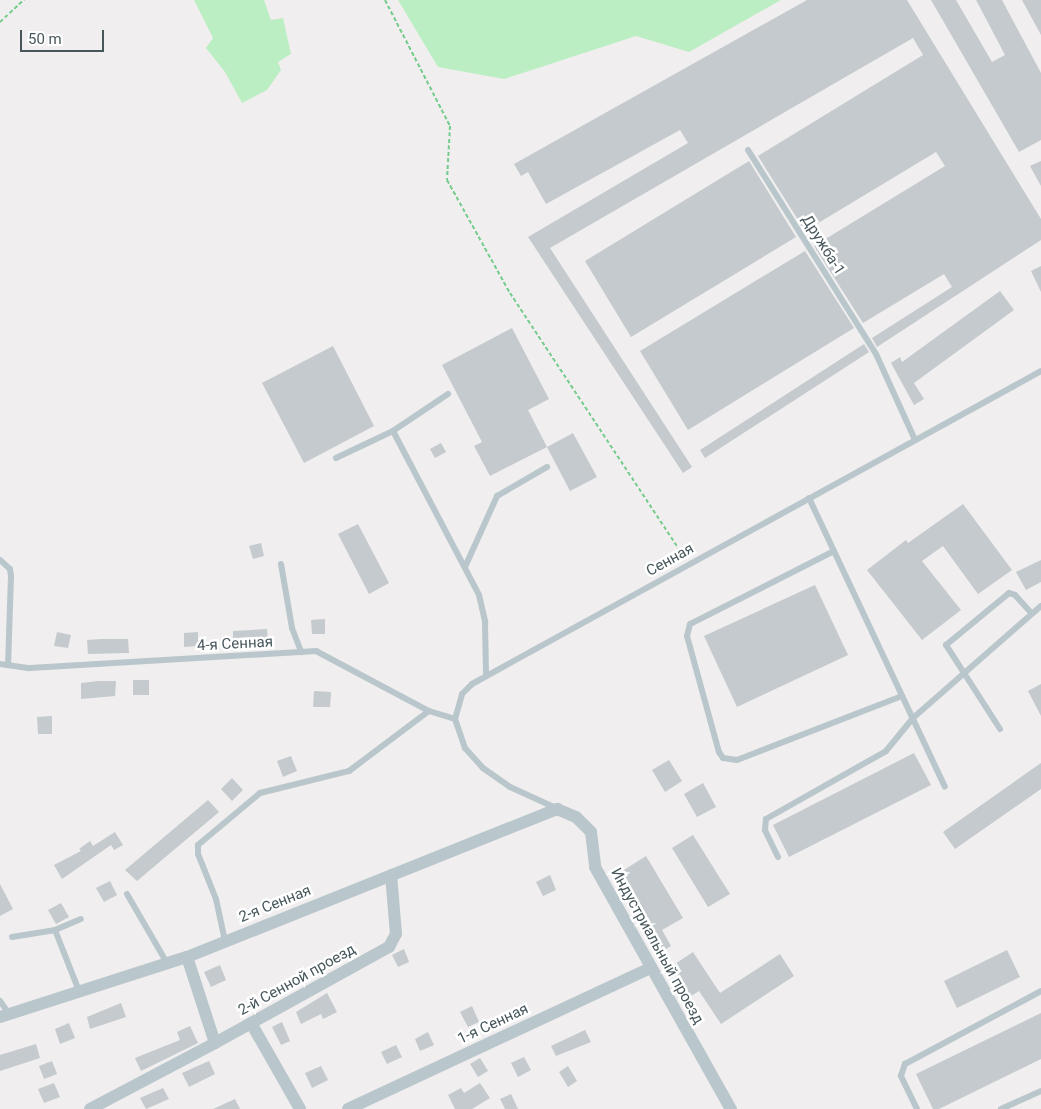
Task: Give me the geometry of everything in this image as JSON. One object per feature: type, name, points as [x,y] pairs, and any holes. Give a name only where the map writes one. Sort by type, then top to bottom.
[{"type":"street","name":"2-я Сенная","points":[[5,1015],[167,963],[225,942],[557,809]]},
{"type":"street","name":"Индустриальный проезд","points":[[557,809],[576,817],[591,832],[594,868],[730,1109]]},
{"type":"street","name":"2-й Сенной проезд","points":[[90,1109],[384,951],[396,934],[391,875]]},
{"type":"street","points":[[187,956],[214,1043]]},
{"type":"street","name":"1-я Сенная","points":[[348,1109],[651,968]]},
{"type":"street","points":[[251,1023],[300,1109]]},
{"type":"lane","name":"Дружба-1","points":[[748,150],[876,354],[915,440]]},
{"type":"lane","name":"Сенная","points":[[455,719],[462,694],[486,676],[1041,370]]},
{"type":"lane","points":[[336,458],[393,431],[448,394]]},
{"type":"lane","points":[[393,431],[465,567],[484,608],[486,676]]},
{"type":"lane","points":[[465,567],[496,496],[547,467]]},
{"type":"lane","points":[[809,498],[945,787]]},
{"type":"lane","points":[[834,551],[690,624],[688,636],[719,752],[723,758],[737,760],[902,696]]},
{"type":"lane","points":[[0,560],[10,569],[11,576],[8,665]]},
{"type":"lane","points":[[281,564],[292,628],[301,652]]},
{"type":"lane","points":[[1000,729],[947,649],[950,640],[1009,593],[1015,594],[1032,614]]},
{"type":"lane","points":[[778,857],[765,830],[766,819],[886,751],[913,718],[1041,606]]},
{"type":"lane","name":"4-я Сенная","points":[[0,664],[30,668],[316,651],[429,712],[455,719]]},
{"type":"lane","points":[[225,942],[216,899],[198,854],[198,845],[260,793],[349,771],[429,712]]},
{"type":"lane","points":[[455,719],[465,748],[483,768],[510,787],[557,809]]},
{"type":"lane","points":[[127,894],[167,963]]},
{"type":"lane","points":[[12,937],[55,930],[81,919]]},
{"type":"lane","points":[[55,930],[79,991]]},
{"type":"lane","points":[[917,1109],[901,1076],[904,1064],[1041,992]]},
{"type":"lane","points":[[0,1001],[5,1015]]},
{"type":"lane","points":[[1001,1109],[1041,1091]]},
{"type":"path","points":[[0,22],[24,0]]},
{"type":"path","points":[[385,0],[450,126],[446,180],[510,293],[689,564]]},
{"type":"green space","points":[[194,0],[264,0],[271,20],[283,18],[291,54],[278,62],[281,70],[267,90],[242,103],[225,72],[206,48],[213,38]]},
{"type":"green space","points":[[398,0],[781,0],[689,52],[636,36],[504,79],[438,67]]},
{"type":"building","points":[[807,0],[907,0],[1041,219],[1041,240],[877,347],[872,338],[952,287],[944,274],[863,323],[814,246],[945,166],[936,152],[805,231],[758,156],[923,55],[913,38],[550,248],[692,467],[683,473],[528,237],[688,143],[680,130],[546,204],[528,172],[521,176],[514,164]]},
{"type":"building","points":[[931,0],[956,0],[992,62],[1005,55],[976,0],[1002,0],[1041,73],[1041,140],[1019,152]]},
{"type":"building","points":[[1022,0],[1041,0],[1041,35]]},
{"type":"building","points":[[749,161],[796,237],[631,337],[585,261]]},
{"type":"building","points":[[1041,161],[1041,186],[1030,166]]},
{"type":"building","points":[[805,251],[854,328],[688,430],[640,351]]},
{"type":"building","points":[[1041,266],[1041,292],[1031,271]]},
{"type":"building","points":[[1000,291],[1014,310],[914,383],[924,399],[914,405],[891,363],[900,357],[902,362]]},
{"type":"building","points":[[512,328],[549,399],[528,410],[547,447],[490,476],[474,446],[482,442],[442,365]]},
{"type":"building","points":[[864,344],[869,352],[705,458],[700,450]]},
{"type":"building","points":[[333,346],[374,426],[304,463],[262,383]]},
{"type":"building","points":[[573,433],[597,477],[570,491],[547,447]]},
{"type":"building","points":[[441,443],[446,452],[435,458],[430,449]]},
{"type":"building","points":[[963,504],[1012,570],[978,594],[943,546],[922,561],[961,610],[922,640],[867,570],[906,540],[908,543]]},
{"type":"building","points":[[358,524],[389,583],[369,594],[338,534]]},
{"type":"building","points":[[261,543],[264,556],[253,559],[249,546]]},
{"type":"building","points":[[1041,560],[1041,582],[1026,590],[1016,572]]},
{"type":"building","points":[[815,585],[848,655],[737,707],[704,636]]},
{"type":"building","points":[[325,619],[325,634],[312,634],[311,620]]},
{"type":"building","points":[[267,629],[268,643],[233,645],[233,631]]},
{"type":"building","points":[[57,632],[71,635],[68,648],[54,646]]},
{"type":"building","points":[[198,632],[198,646],[184,647],[184,633]]},
{"type":"building","points":[[128,639],[129,653],[88,654],[87,640]]},
{"type":"building","points":[[133,680],[149,680],[149,695],[133,695]]},
{"type":"building","points":[[116,681],[115,696],[81,699],[81,683]]},
{"type":"building","points":[[1041,684],[1041,716],[1028,691]]},
{"type":"building","points":[[314,691],[331,692],[330,707],[313,707]]},
{"type":"building","points":[[52,716],[52,734],[38,734],[37,717]]},
{"type":"building","points":[[914,753],[931,785],[789,857],[773,825]]},
{"type":"building","points":[[291,756],[297,771],[283,777],[277,761]]},
{"type":"building","points":[[669,760],[682,781],[665,792],[652,770]]},
{"type":"building","points":[[1041,763],[1041,789],[955,849],[943,832]]},
{"type":"building","points":[[232,778],[243,790],[232,801],[221,789]]},
{"type":"building","points":[[703,783],[716,807],[697,817],[684,794]]},
{"type":"building","points":[[208,800],[219,812],[137,881],[125,870]]},
{"type":"building","points":[[115,832],[123,845],[114,850],[111,845],[62,879],[54,865],[81,851],[79,849],[90,841],[93,846]]},
{"type":"building","points":[[693,835],[730,894],[708,907],[672,848]]},
{"type":"building","points":[[646,856],[683,918],[662,930],[671,946],[657,954],[648,939],[653,936],[616,875]]},
{"type":"building","points":[[550,875],[556,890],[543,896],[536,882]]},
{"type":"building","points":[[110,881],[117,895],[104,902],[96,888]]},
{"type":"building","points":[[0,884],[13,909],[0,916]]},
{"type":"building","points":[[61,903],[69,917],[56,924],[48,910]]},
{"type":"building","points":[[404,949],[409,962],[398,967],[392,955]]},
{"type":"building","points":[[1007,950],[1020,977],[957,1008],[944,981]]},
{"type":"building","points":[[693,952],[720,993],[780,954],[794,976],[721,1024],[699,991],[691,996],[672,966]]},
{"type":"building","points":[[220,965],[226,980],[211,987],[204,972]]},
{"type":"building","points":[[327,993],[337,1012],[323,1019],[321,1014],[301,1024],[296,1012]]},
{"type":"building","points":[[121,1003],[126,1017],[90,1029],[87,1017]]},
{"type":"building","points":[[472,1006],[479,1022],[468,1027],[460,1012]]},
{"type":"building","points":[[1041,1013],[1041,1059],[939,1109],[933,1109],[916,1074]]},
{"type":"building","points":[[282,1022],[290,1041],[281,1045],[272,1027]]},
{"type":"building","points":[[69,1023],[75,1038],[60,1044],[55,1029]]},
{"type":"building","points":[[190,1026],[198,1043],[141,1071],[135,1058],[180,1040],[177,1032]]},
{"type":"building","points":[[585,1030],[591,1042],[556,1056],[551,1046]]},
{"type":"building","points":[[428,1032],[434,1045],[420,1051],[415,1039]]},
{"type":"building","points":[[36,1044],[40,1058],[0,1071],[0,1055]]},
{"type":"building","points":[[396,1045],[402,1057],[387,1064],[381,1052]]},
{"type":"building","points":[[524,1057],[531,1070],[518,1077],[511,1063]]},
{"type":"building","points":[[480,1058],[488,1071],[478,1077],[470,1064]]},
{"type":"building","points":[[52,1061],[57,1074],[44,1079],[39,1066]]},
{"type":"building","points":[[209,1061],[215,1074],[189,1087],[182,1073]]},
{"type":"building","points":[[321,1066],[328,1080],[312,1088],[305,1073]]},
{"type":"building","points":[[568,1066],[577,1081],[568,1087],[559,1072]]},
{"type":"building","points":[[54,1083],[60,1097],[44,1103],[38,1089]]},
{"type":"building","points":[[480,1083],[490,1098],[472,1109],[455,1109],[448,1095],[461,1088],[464,1093]]},
{"type":"building","points":[[163,1088],[169,1099],[146,1109],[140,1098]]},
{"type":"building","points":[[511,1094],[518,1109],[505,1109],[500,1099]]},
{"type":"building","points":[[235,1099],[240,1109],[213,1109]]}]
